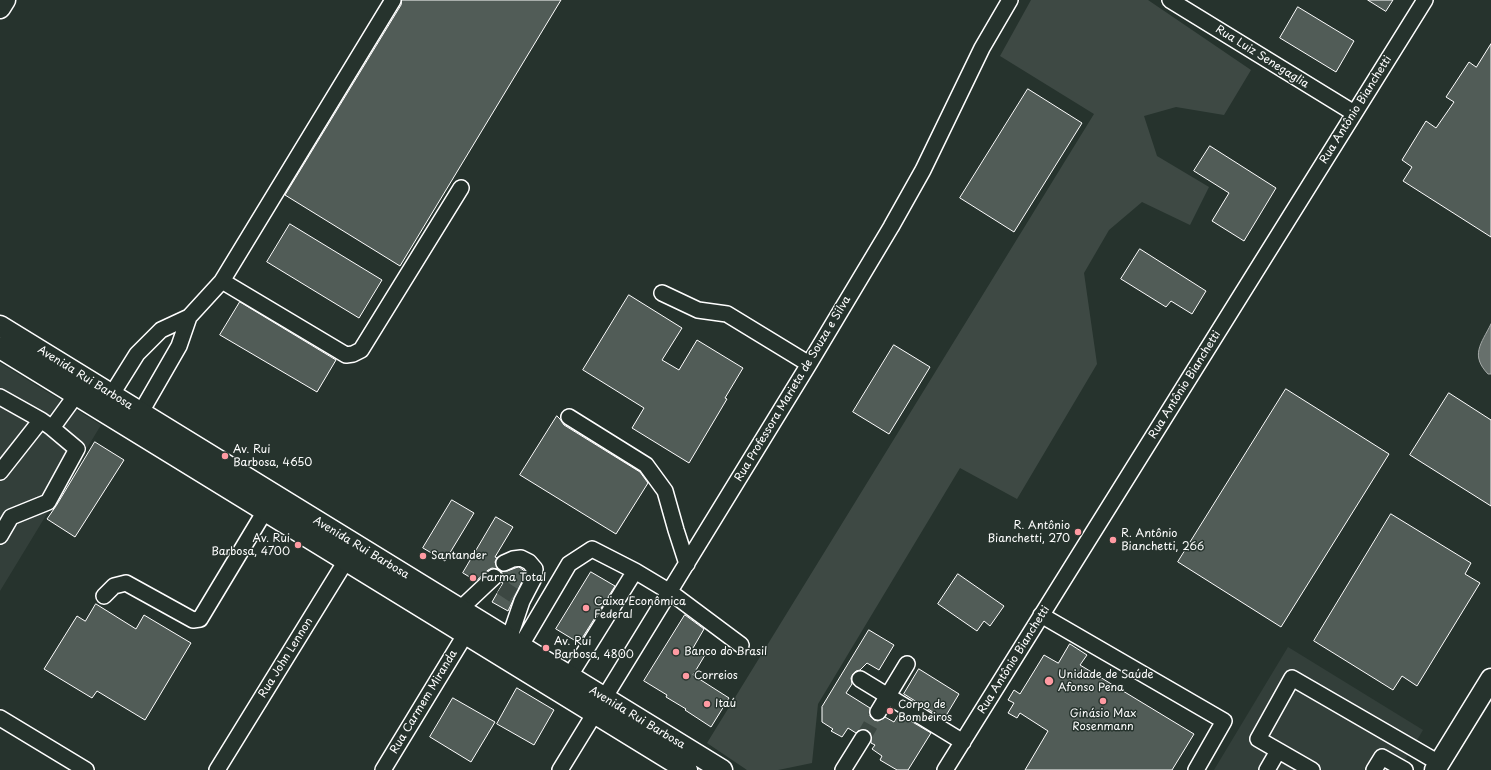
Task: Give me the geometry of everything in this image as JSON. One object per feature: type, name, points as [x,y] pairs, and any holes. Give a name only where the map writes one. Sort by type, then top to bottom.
[{"type":"main road","points":[[0,8],[5,0]]},
{"type":"main road","name":"Avenida Rui Barbosa","points":[[0,326],[141,412],[351,553],[465,635],[722,770]]},
{"type":"main road","name":"Avenida Rui Barbosa","points":[[0,348],[265,511],[460,609],[569,677],[599,706],[687,770]]},
{"type":"main road","points":[[1437,766],[1491,679]]},
{"type":"street","points":[[141,412],[179,346],[189,318],[222,280],[393,0]]},
{"type":"street","name":"Rua Professora Marieta de Souza e Silva","points":[[560,770],[809,364],[908,197],[940,136],[982,48],[1010,0]]},
{"type":"street","name":"Rua Luiz Senegaglia","points":[[1170,0],[1354,113]]},
{"type":"street","name":"Rua Antônio Bianchetti","points":[[945,770],[1425,0]]},
{"type":"street","points":[[222,280],[346,355],[353,354],[362,350],[461,188]]},
{"type":"street","points":[[662,293],[698,310],[727,314],[809,364]]},
{"type":"street","points":[[112,394],[137,354],[161,330],[189,318]]},
{"type":"street","points":[[0,472],[76,395]]},
{"type":"street","points":[[0,397],[46,424],[77,449],[48,502],[11,517],[0,536]]},
{"type":"street","points":[[569,417],[646,465],[665,491],[687,564]]},
{"type":"street","points":[[104,596],[114,586],[126,583],[193,620],[200,619],[265,511]]},
{"type":"street","points":[[514,643],[569,564],[592,549],[635,571],[670,592],[741,645]]},
{"type":"street","name":"Rua John Lennon","points":[[218,770],[351,553]]},
{"type":"street","points":[[504,562],[521,558],[529,562],[534,569],[534,578],[519,599],[514,643]]},
{"type":"street","points":[[569,677],[635,571]]},
{"type":"street","points":[[460,609],[495,582]]},
{"type":"street","points":[[1041,616],[1224,721],[1196,770]]},
{"type":"street","name":"Rua Carmem Miranda","points":[[382,770],[465,635]]},
{"type":"street","points":[[878,712],[907,664]]},
{"type":"street","points":[[1312,770],[1258,739],[1292,678],[1393,737],[1437,766]]},
{"type":"street","points":[[860,679],[963,742]]},
{"type":"street","points":[[0,718],[63,764],[86,770]]},
{"type":"street","points":[[1374,770],[1393,737]]},
{"type":"street","points":[[843,770],[863,738]]},
{"type":"street","points":[[1267,770],[1278,750]]},
{"type":"street","points":[[1382,757],[1405,770]]},
{"type":"shaded area","points":[[1031,0],[1148,0],[1251,70],[1224,115],[1176,107],[1144,116],[1157,156],[1209,187],[1190,225],[1142,202],[1109,230],[1084,273],[1097,364],[1017,499],[960,468],[818,704],[812,763],[778,770],[747,770],[707,743],[1094,114],[1000,56]]},
{"type":"shaded area","points":[[1491,324],[1491,374],[1488,374],[1479,361],[1478,355],[1481,344]]},
{"type":"shaded area","points":[[0,363],[101,425],[0,591]]},
{"type":"shaded area","points":[[1288,647],[1423,730],[1399,770],[1214,770]]},
{"type":"building","points":[[402,0],[561,0],[400,266],[285,195],[401,5]]},
{"type":"building","points":[[1368,0],[1393,0],[1386,11]]},
{"type":"building","points":[[1298,7],[1354,41],[1336,72],[1280,38]]},
{"type":"building","points":[[1491,44],[1491,237],[1403,181],[1412,167],[1402,160],[1426,121],[1436,128],[1454,102],[1446,97],[1469,62],[1476,67]]},
{"type":"building","points":[[1028,89],[1082,123],[1014,232],[960,198]]},
{"type":"building","points":[[1210,146],[1276,188],[1244,241],[1212,221],[1229,193],[1194,171]]},
{"type":"building","points":[[290,224],[382,280],[359,318],[267,262]]},
{"type":"building","points":[[1140,249],[1206,291],[1192,314],[1171,301],[1166,307],[1121,279]]},
{"type":"building","points":[[629,295],[682,328],[662,360],[679,370],[697,340],[743,368],[725,398],[727,399],[689,463],[632,428],[644,408],[583,370]]},
{"type":"building","points":[[240,302],[336,360],[317,392],[220,335]]},
{"type":"building","points":[[894,345],[930,367],[889,434],[853,412]]},
{"type":"building","points":[[1286,389],[1389,454],[1281,627],[1178,562]]},
{"type":"building","points":[[1449,393],[1491,420],[1491,506],[1410,455]]},
{"type":"building","points":[[557,416],[564,425],[640,472],[648,483],[616,534],[520,475]]},
{"type":"building","points":[[95,442],[124,460],[75,537],[47,519]]},
{"type":"building","points":[[452,500],[474,513],[445,561],[423,548]]},
{"type":"building","points":[[1391,514],[1471,563],[1465,574],[1480,583],[1417,686],[1402,676],[1393,690],[1314,641]]},
{"type":"building","points":[[496,517],[513,527],[495,557],[497,558],[495,562],[498,569],[492,568],[488,570],[476,581],[463,573]]},
{"type":"building","points":[[519,567],[526,572],[508,611],[492,602],[503,583],[501,582],[503,575],[501,571],[507,571]]},
{"type":"building","name":"Caixa Econômica Federal","points":[[591,572],[615,586],[579,643],[556,629]]},
{"type":"building","points":[[958,574],[1004,606],[990,626],[984,621],[977,631],[938,604]]},
{"type":"building","points":[[96,604],[136,629],[144,615],[191,643],[145,720],[97,691],[92,698],[44,669],[77,616],[85,621]]},
{"type":"building","points":[[685,615],[704,629],[693,648],[705,655],[693,675],[729,698],[711,727],[666,697],[667,695],[644,681]]},
{"type":"building","points":[[869,630],[894,645],[879,670],[867,663],[853,674],[851,678],[852,684],[846,693],[870,708],[870,716],[874,720],[878,721],[885,717],[894,722],[899,714],[931,733],[908,770],[897,770],[880,760],[882,756],[872,749],[875,745],[871,743],[871,734],[867,730],[859,730],[856,733],[848,728],[842,737],[831,731],[833,729],[822,722],[822,707]]},
{"type":"building","name":"Ginásio Max Rosenmann","points":[[1070,644],[1087,655],[1080,665],[1194,734],[1172,770],[1025,770],[1048,731],[1020,713],[1017,718],[1008,713],[1014,703],[1008,700],[1014,690],[1020,694],[1044,655],[1058,663]]},
{"type":"building","points":[[919,669],[959,694],[944,719],[904,694]]},
{"type":"building","points":[[517,688],[554,710],[534,745],[497,724]]},
{"type":"building","points":[[453,698],[495,722],[471,762],[430,737]]},
{"type":"tunnel","points":[[501,587],[516,597]]},
{"type":"tunnel","points":[[863,738],[878,712]]},
{"type":"place","name":"Av. Rui Barbosa, 4650","points":[[225,456]]},
{"type":"place","name":"R. Antônio Bianchetti, 270","points":[[1078,532]]},
{"type":"place","name":"R. Antônio Bianchetti, 266","points":[[1113,540]]},
{"type":"place","name":"Av. Rui Barbosa, 4700","points":[[298,545]]},
{"type":"place","name":"Santander","points":[[423,556]]},
{"type":"place","name":"Farma Total","points":[[473,578]]},
{"type":"place","name":"Caixa Econômica Federal","points":[[586,608]]},
{"type":"place","name":"Av. Rui Barbosa, 4800","points":[[546,648]]},
{"type":"place","name":"Banco do Brasil","points":[[676,652]]},
{"type":"place","name":"Correios","points":[[686,676]]},
{"type":"place","name":"Unidade de Saúde Afonso Pena","points":[[1049,681]]},
{"type":"place","name":"Ginásio Max Rosenmann","points":[[1103,701]]},
{"type":"place","name":"Itaú","points":[[707,704]]},
{"type":"place","name":"Corpo de Bombeiros","points":[[890,711]]}]
